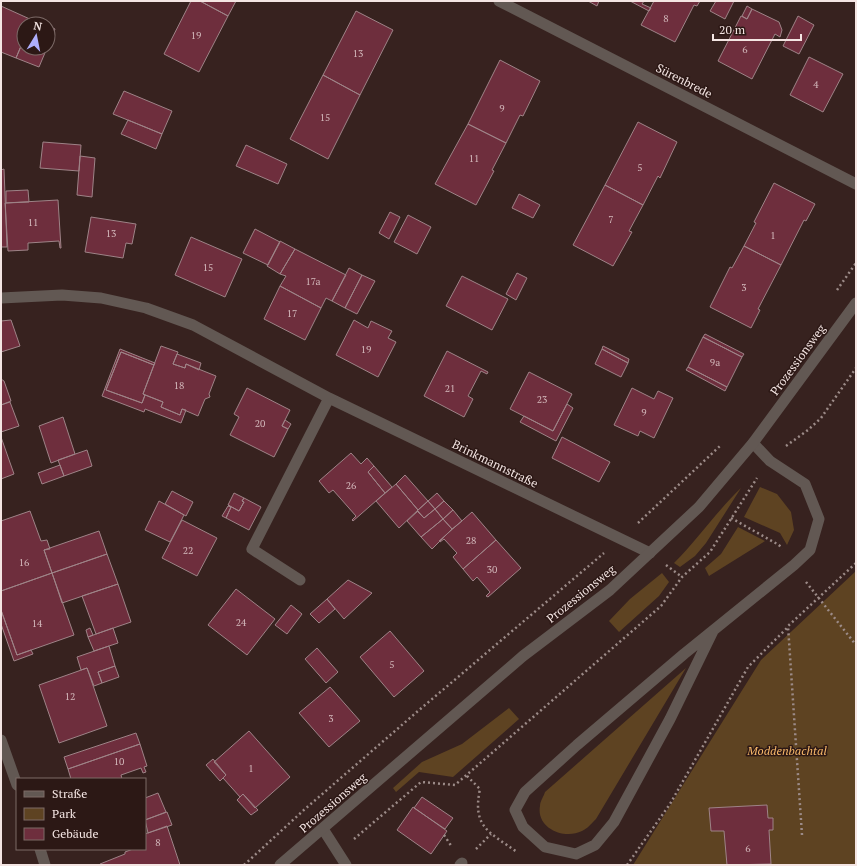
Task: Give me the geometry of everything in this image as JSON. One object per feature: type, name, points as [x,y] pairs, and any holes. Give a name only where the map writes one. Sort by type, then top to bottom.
[{"type":"street","name":"Sürenbrede","points":[[499,1],[856,184]]},
{"type":"street","name":"Brinkmannstraße","points":[[1,298],[62,294],[101,298],[146,308],[193,325],[329,398],[650,553]]},
{"type":"street","name":"Prozessionsweg","points":[[280,865],[524,656],[610,590],[698,507],[753,442],[856,303]]},
{"type":"street","points":[[300,580],[252,549],[329,398]]},
{"type":"street","points":[[713,631],[670,719],[614,822],[595,845],[576,854],[545,847],[523,827],[515,810],[525,792],[577,744],[713,631],[794,565],[810,550],[819,519],[805,484],[770,462],[753,442]]},
{"type":"street","points":[[1,740],[16,782]]},
{"type":"street","points":[[323,829],[346,865]]},
{"type":"street","points":[[40,850],[45,865]]},
{"type":"path","points":[[834,295],[856,263]]},
{"type":"path","points":[[338,852],[421,782],[455,786],[661,606],[682,577],[710,552],[758,477],[770,462],[821,418],[856,368]]},
{"type":"path","points":[[244,865],[304,809],[621,539],[721,446]]},
{"type":"path","points":[[627,865],[670,804],[748,667],[788,626],[856,563]]},
{"type":"path","points":[[818,598],[856,645]]},
{"type":"path","points":[[788,626],[802,835]]},
{"type":"path","points":[[467,776],[480,789],[476,805],[479,819],[491,834],[523,856]]},
{"type":"green space","points":[[760,487],[777,494],[791,512],[794,530],[787,545],[780,533],[744,517]]},
{"type":"green space","points":[[741,488],[706,543],[695,556],[680,567],[674,563],[724,506]]},
{"type":"green space","points":[[738,527],[765,541],[709,576],[705,568],[721,554]]},
{"type":"green space","name":"Moddenbachtal","points":[[856,571],[856,865],[633,865],[761,660]]},
{"type":"green space","points":[[662,573],[669,582],[659,596],[619,632],[609,621],[630,599]]},
{"type":"green space","points":[[686,668],[596,819],[586,829],[575,833],[560,833],[547,826],[542,820],[540,814],[540,804],[545,792]]},
{"type":"green space","points":[[509,708],[519,719],[453,777],[419,772],[396,792],[393,788],[422,762],[462,744]]},
{"type":"building","points":[[191,1],[200,1],[228,16],[199,72],[164,54]]},
{"type":"building","points":[[200,1],[236,1],[228,16]]},
{"type":"building","points":[[588,1],[599,1],[597,6]]},
{"type":"building","points":[[630,1],[644,1],[642,4],[651,8],[649,11]]},
{"type":"building","points":[[654,1],[700,1],[697,6],[694,5],[675,42],[641,25]]},
{"type":"building","points":[[716,1],[734,1],[725,19],[710,11]]},
{"type":"building","points":[[1,6],[23,16],[16,16],[16,58],[1,52]]},
{"type":"building","points":[[747,6],[752,9],[747,19],[742,16]]},
{"type":"building","points":[[752,9],[779,22],[782,30],[780,37],[775,34],[752,79],[718,61],[741,16],[747,19]]},
{"type":"building","points":[[356,11],[393,30],[360,95],[323,75]]},
{"type":"building","points":[[798,16],[814,25],[799,54],[783,46]]},
{"type":"building","points":[[17,56],[44,56],[39,67],[16,58]]},
{"type":"building","points":[[809,57],[843,74],[823,112],[790,95]]},
{"type":"building","points":[[500,60],[540,81],[523,116],[520,115],[506,143],[468,124]]},
{"type":"building","points":[[323,75],[360,95],[328,159],[290,139]]},
{"type":"building","points":[[124,91],[172,111],[162,134],[113,114]]},
{"type":"building","points":[[128,120],[162,134],[156,149],[121,134]]},
{"type":"building","points":[[638,122],[677,142],[660,178],[658,176],[643,205],[605,185]]},
{"type":"building","points":[[468,124],[506,143],[492,170],[494,171],[476,205],[435,184]]},
{"type":"building","points":[[43,142],[81,145],[79,171],[40,168]]},
{"type":"building","points":[[246,145],[287,164],[278,184],[236,166]]},
{"type":"building","points":[[80,156],[95,158],[92,197],[77,195]]},
{"type":"building","points":[[4,169],[7,247],[1,247],[1,170]]},
{"type":"building","points":[[774,183],[815,204],[806,221],[804,220],[781,265],[744,246],[756,223],[754,222]]},
{"type":"building","points":[[605,185],[643,205],[629,231],[632,232],[613,266],[573,245]]},
{"type":"building","points":[[28,190],[29,202],[6,203],[6,191]]},
{"type":"building","points":[[519,194],[540,205],[533,218],[512,208]]},
{"type":"building","points":[[58,200],[61,248],[59,241],[28,243],[28,250],[8,251],[5,203]]},
{"type":"building","points":[[390,212],[400,217],[389,239],[379,233]]},
{"type":"building","points":[[408,215],[431,227],[417,254],[394,242]]},
{"type":"building","points":[[91,217],[136,224],[132,244],[126,243],[123,258],[85,252]]},
{"type":"building","points":[[255,229],[280,242],[268,265],[243,253]]},
{"type":"building","points":[[191,237],[242,259],[225,297],[175,275]]},
{"type":"building","points":[[280,241],[295,249],[280,274],[267,266]]},
{"type":"building","points":[[744,246],[781,265],[758,309],[760,310],[751,328],[710,307],[730,267],[732,268]]},
{"type":"building","points":[[295,249],[346,275],[332,301],[326,298],[321,308],[280,286],[286,276],[280,274]]},
{"type":"building","points":[[349,268],[362,275],[345,308],[332,301]]},
{"type":"building","points":[[517,273],[527,278],[516,300],[506,294]]},
{"type":"building","points":[[362,275],[375,281],[357,314],[345,308]]},
{"type":"building","points":[[462,276],[508,299],[492,330],[446,306]]},
{"type":"building","points":[[280,286],[321,308],[305,340],[264,319]]},
{"type":"building","points":[[11,320],[20,346],[1,352],[1,321]]},
{"type":"building","points":[[354,320],[368,328],[371,321],[392,331],[388,338],[396,342],[378,377],[336,355]]},
{"type":"building","points":[[705,334],[744,354],[742,357],[703,337]]},
{"type":"building","points":[[703,337],[742,357],[727,387],[688,367]]},
{"type":"building","points":[[161,346],[178,352],[173,364],[185,368],[186,364],[216,376],[209,394],[210,397],[205,399],[198,416],[182,409],[180,415],[161,407],[163,402],[143,394]]},
{"type":"building","points":[[603,346],[629,359],[628,363],[602,349]]},
{"type":"building","points":[[120,349],[155,363],[154,365],[121,352],[106,390],[142,403],[145,395],[163,402],[161,407],[180,415],[182,409],[186,410],[181,423],[145,409],[144,412],[102,396]]},
{"type":"building","points":[[602,349],[628,363],[621,377],[595,364]]},
{"type":"building","points":[[447,351],[488,372],[487,374],[481,371],[468,396],[473,399],[464,417],[424,396]]},
{"type":"building","points":[[121,352],[154,365],[143,394],[145,395],[142,403],[106,390]]},
{"type":"building","points":[[177,354],[201,363],[199,370],[186,364],[185,368],[173,364]]},
{"type":"building","points":[[688,367],[727,387],[725,391],[686,370]]},
{"type":"building","points":[[529,372],[572,394],[553,431],[510,409]]},
{"type":"building","points":[[1,379],[4,381],[11,401],[1,405]]},
{"type":"building","points":[[247,388],[290,410],[282,426],[288,429],[274,457],[230,435],[239,417],[234,414]]},
{"type":"building","points":[[632,388],[654,399],[658,391],[673,398],[654,438],[640,431],[638,436],[614,425]]},
{"type":"building","points":[[10,402],[19,426],[1,432],[1,405]]},
{"type":"building","points":[[567,404],[573,408],[556,441],[520,422],[524,416],[553,431]]},
{"type":"building","points":[[63,417],[75,454],[51,463],[39,426]]},
{"type":"building","points":[[285,420],[291,424],[288,429],[282,426]]},
{"type":"building","points":[[1,437],[14,474],[1,479]]},
{"type":"building","points":[[562,437],[610,462],[599,482],[552,458]]},
{"type":"building","points":[[87,450],[92,466],[64,476],[58,460]]},
{"type":"building","points":[[351,453],[361,464],[367,458],[374,466],[368,472],[385,493],[353,521],[352,520],[356,516],[333,490],[329,493],[319,481]]},
{"type":"building","points":[[60,465],[64,476],[42,484],[38,473]]},
{"type":"building","points":[[374,466],[392,487],[385,493],[368,472]]},
{"type":"building","points":[[405,475],[428,501],[418,510],[396,484]]},
{"type":"building","points":[[396,484],[418,510],[399,528],[376,501]]},
{"type":"building","points":[[172,491],[193,502],[186,516],[165,504]]},
{"type":"building","points":[[234,493],[244,498],[242,501],[244,502],[239,511],[228,505]]},
{"type":"building","points":[[437,493],[444,501],[435,509],[428,501]]},
{"type":"building","points":[[244,498],[261,507],[249,530],[226,518],[231,507],[228,505],[239,511],[244,502],[242,501]]},
{"type":"building","points":[[159,501],[184,515],[170,542],[145,530]]},
{"type":"building","points":[[428,501],[435,509],[424,518],[417,511]]},
{"type":"building","points":[[444,501],[453,510],[443,519],[435,509]]},
{"type":"building","points":[[228,506],[231,507],[226,518],[222,516]]},
{"type":"building","points":[[435,509],[443,519],[421,537],[407,521],[418,511],[424,518]]},
{"type":"building","points":[[453,510],[462,521],[452,529],[443,519]]},
{"type":"building","points":[[30,511],[41,541],[47,540],[50,549],[44,550],[52,573],[1,591],[1,521]]},
{"type":"building","points":[[472,512],[496,540],[463,569],[453,557],[457,553],[444,539],[440,542],[439,541]]},
{"type":"building","points":[[443,519],[452,529],[432,549],[421,537]]},
{"type":"building","points":[[182,520],[217,538],[197,576],[162,558]]},
{"type":"building","points":[[99,531],[107,554],[52,573],[44,550]]},
{"type":"building","points":[[496,540],[521,568],[488,597],[486,596],[490,592],[477,577],[473,581],[463,569]]},
{"type":"building","points":[[107,554],[118,584],[62,603],[52,573]]},
{"type":"building","points":[[52,573],[74,635],[17,655],[1,610],[1,591]]},
{"type":"building","points":[[348,580],[372,593],[344,619],[327,599]]},
{"type":"building","points":[[118,584],[131,622],[96,634],[82,596]]},
{"type":"building","points":[[236,589],[275,619],[247,655],[208,625]]},
{"type":"building","points":[[327,599],[335,609],[319,623],[310,614]]},
{"type":"building","points":[[291,605],[302,614],[287,634],[275,625]]},
{"type":"building","points":[[1,610],[17,655],[31,650],[33,654],[14,661],[1,624]]},
{"type":"building","points":[[90,628],[93,635],[88,637],[86,630]]},
{"type":"building","points":[[113,628],[118,643],[94,651],[88,637]]},
{"type":"building","points":[[390,631],[424,671],[394,697],[360,657]]},
{"type":"building","points":[[109,646],[115,666],[98,672],[102,683],[94,686],[87,668],[81,670],[77,657]]},
{"type":"building","points":[[317,648],[338,672],[326,683],[305,659]]},
{"type":"building","points":[[115,666],[119,677],[102,683],[98,672]]},
{"type":"building","points":[[87,668],[107,726],[59,743],[39,685]]},
{"type":"building","points":[[330,687],[360,721],[329,747],[299,713]]},
{"type":"building","points":[[249,731],[290,777],[255,808],[243,794],[240,797],[223,778],[226,775],[214,762]]},
{"type":"building","points":[[136,733],[140,744],[68,769],[64,757]]},
{"type":"building","points":[[140,744],[147,766],[144,767],[146,772],[143,773],[141,768],[121,775],[122,778],[71,778],[68,769]]},
{"type":"building","points":[[213,759],[226,775],[220,781],[206,765]]},
{"type":"building","points":[[158,793],[166,812],[146,820],[146,798]]},
{"type":"building","points":[[243,794],[258,810],[251,815],[237,800]]},
{"type":"building","points":[[422,797],[453,818],[445,829],[414,808]]},
{"type":"building","points":[[767,805],[768,818],[773,818],[773,830],[769,830],[771,864],[727,865],[724,831],[711,831],[709,808]]},
{"type":"building","points":[[413,807],[447,831],[431,854],[397,830]]},
{"type":"building","points":[[167,812],[172,825],[148,833],[146,820]]},
{"type":"building","points":[[167,826],[180,865],[100,865],[125,854],[125,852],[130,850],[146,850],[146,834]]}]
